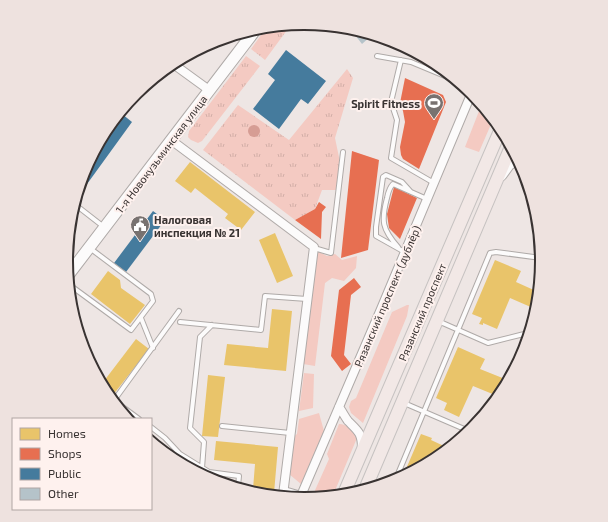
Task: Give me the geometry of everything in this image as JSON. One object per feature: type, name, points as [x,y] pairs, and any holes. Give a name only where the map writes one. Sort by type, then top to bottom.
[{"type":"main road","name":"Рязанский проспект","points":[[346,488],[498,136]]},
{"type":"main road","name":"Рязанский проспект","points":[[368,483],[508,154]]},
{"type":"street","name":"1-я Новокузьминская улица","points":[[73,269],[250,36]]},
{"type":"street","points":[[178,68],[209,90]]},
{"type":"street","name":"Рязанский проспект (дублёр)","points":[[302,492],[340,407],[403,251],[469,100]]},
{"type":"street","points":[[171,140],[314,248],[283,491]]},
{"type":"street","points":[[498,178],[512,162]]},
{"type":"street","points":[[340,407],[347,420],[357,429],[360,434],[362,452]]},
{"type":"lane","points":[[377,56],[411,62],[438,73]]},
{"type":"lane","points":[[401,60],[391,102],[397,120],[391,158],[434,183]]},
{"type":"lane","points":[[314,248],[331,253],[342,152]]},
{"type":"lane","points":[[403,251],[376,236],[383,177],[386,175],[402,182],[411,192]]},
{"type":"lane","points":[[403,251],[389,237],[383,223],[384,208],[390,187],[392,184],[427,199]]},
{"type":"lane","points":[[79,208],[104,228]]},
{"type":"lane","points":[[75,289],[131,330],[153,301],[151,294],[89,248]]},
{"type":"lane","points":[[399,471],[490,253],[496,252],[535,257]]},
{"type":"lane","points":[[180,322],[261,330],[265,296],[307,299]]},
{"type":"lane","points":[[117,396],[179,311]]},
{"type":"lane","points":[[141,318],[153,348]]},
{"type":"lane","points":[[437,321],[488,343],[523,334]]},
{"type":"lane","points":[[152,429],[180,454],[202,468],[204,442],[190,428],[200,337],[212,325]]},
{"type":"lane","points":[[402,402],[463,428]]},
{"type":"lane","points":[[129,411],[138,418]]},
{"type":"lane","points":[[222,426],[291,433]]},
{"type":"lane","points":[[213,473],[239,476],[238,482]]},
{"type":"green space","points":[[287,30],[265,60],[251,49],[262,34]]},
{"type":"green space","points":[[246,56],[260,66],[202,141],[198,143],[191,140],[188,137],[189,131]]},
{"type":"green space","points":[[347,69],[353,78],[335,138],[340,162],[336,190],[322,190],[315,209],[295,220],[203,150],[238,105],[289,140]]},
{"type":"green space","points":[[479,111],[491,125],[479,152],[465,147]]},
{"type":"green space","points":[[315,250],[327,256],[335,254],[342,260],[357,256],[356,268],[344,281],[332,278],[325,283],[315,366],[303,364]]},
{"type":"green space","points":[[409,305],[407,316],[363,423],[351,413],[349,407],[351,401],[356,398],[392,312]]},
{"type":"green space","points":[[304,373],[314,374],[313,408],[299,411]]},
{"type":"green space","points":[[319,413],[324,431],[301,484],[289,474],[292,438],[297,434],[299,419]]},
{"type":"green space","points":[[339,424],[350,428],[357,438],[335,490],[314,492],[329,459],[327,454]]},
{"type":"shaded area","points":[[252,125],[256,125],[260,131],[256,137],[252,137],[248,133],[248,129]]},
{"type":"building: Homes","points":[[190,162],[255,212],[241,230],[225,218],[228,214],[195,188],[191,193],[175,181]]},
{"type":"building: Homes","points":[[275,233],[293,276],[277,283],[259,240]]},
{"type":"building: Homes","points":[[495,260],[521,271],[516,282],[533,290],[531,307],[510,298],[497,329],[483,323],[483,325],[479,324],[482,318],[472,314]]},
{"type":"building: Homes","points":[[108,271],[120,280],[121,288],[145,305],[130,324],[91,294]]},
{"type":"building: Homes","points":[[272,309],[292,311],[286,371],[224,365],[227,344],[268,348]]},
{"type":"building: Homes","points":[[136,339],[149,349],[115,393],[106,379]]},
{"type":"building: Homes","points":[[458,347],[485,359],[480,369],[503,378],[493,394],[473,386],[459,417],[444,410],[447,403],[436,398]]},
{"type":"building: Homes","points":[[208,375],[225,377],[218,437],[202,436]]},
{"type":"building: Homes","points":[[421,434],[432,438],[431,440],[443,446],[419,461],[407,468]]},
{"type":"building: Homes","points":[[216,441],[278,447],[274,490],[253,486],[255,464],[214,460]]},
{"type":"building: Shops","points":[[405,78],[443,95],[446,102],[419,169],[403,159],[401,155],[400,147],[405,122],[400,103]]},
{"type":"building: Shops","points":[[352,151],[379,160],[368,250],[341,258]]},
{"type":"building: Shops","points":[[394,187],[417,198],[400,239],[389,228],[387,214]]},
{"type":"building: Shops","points":[[319,202],[326,207],[322,212],[321,239],[295,220],[315,209]]},
{"type":"building: Shops","points":[[354,278],[361,287],[351,295],[344,355],[351,364],[342,371],[331,356],[339,290]]},
{"type":"building: Public","points":[[286,50],[326,81],[308,104],[301,99],[279,129],[253,109],[275,80],[268,74]]},
{"type":"building: Public","points":[[124,116],[132,122],[85,187],[104,145],[121,120]]},
{"type":"building: Public","name":"Налоговая инспекция № 21","points":[[153,211],[165,220],[126,272],[114,263]]},
{"type":"building: Other","points":[[356,36],[368,39],[362,44]]},
{"type":"place","name":"Spirit Fitness","points":[[434,120]]},
{"type":"place","name":"Налоговая инспекция № 21","points":[[140,242]]}]
